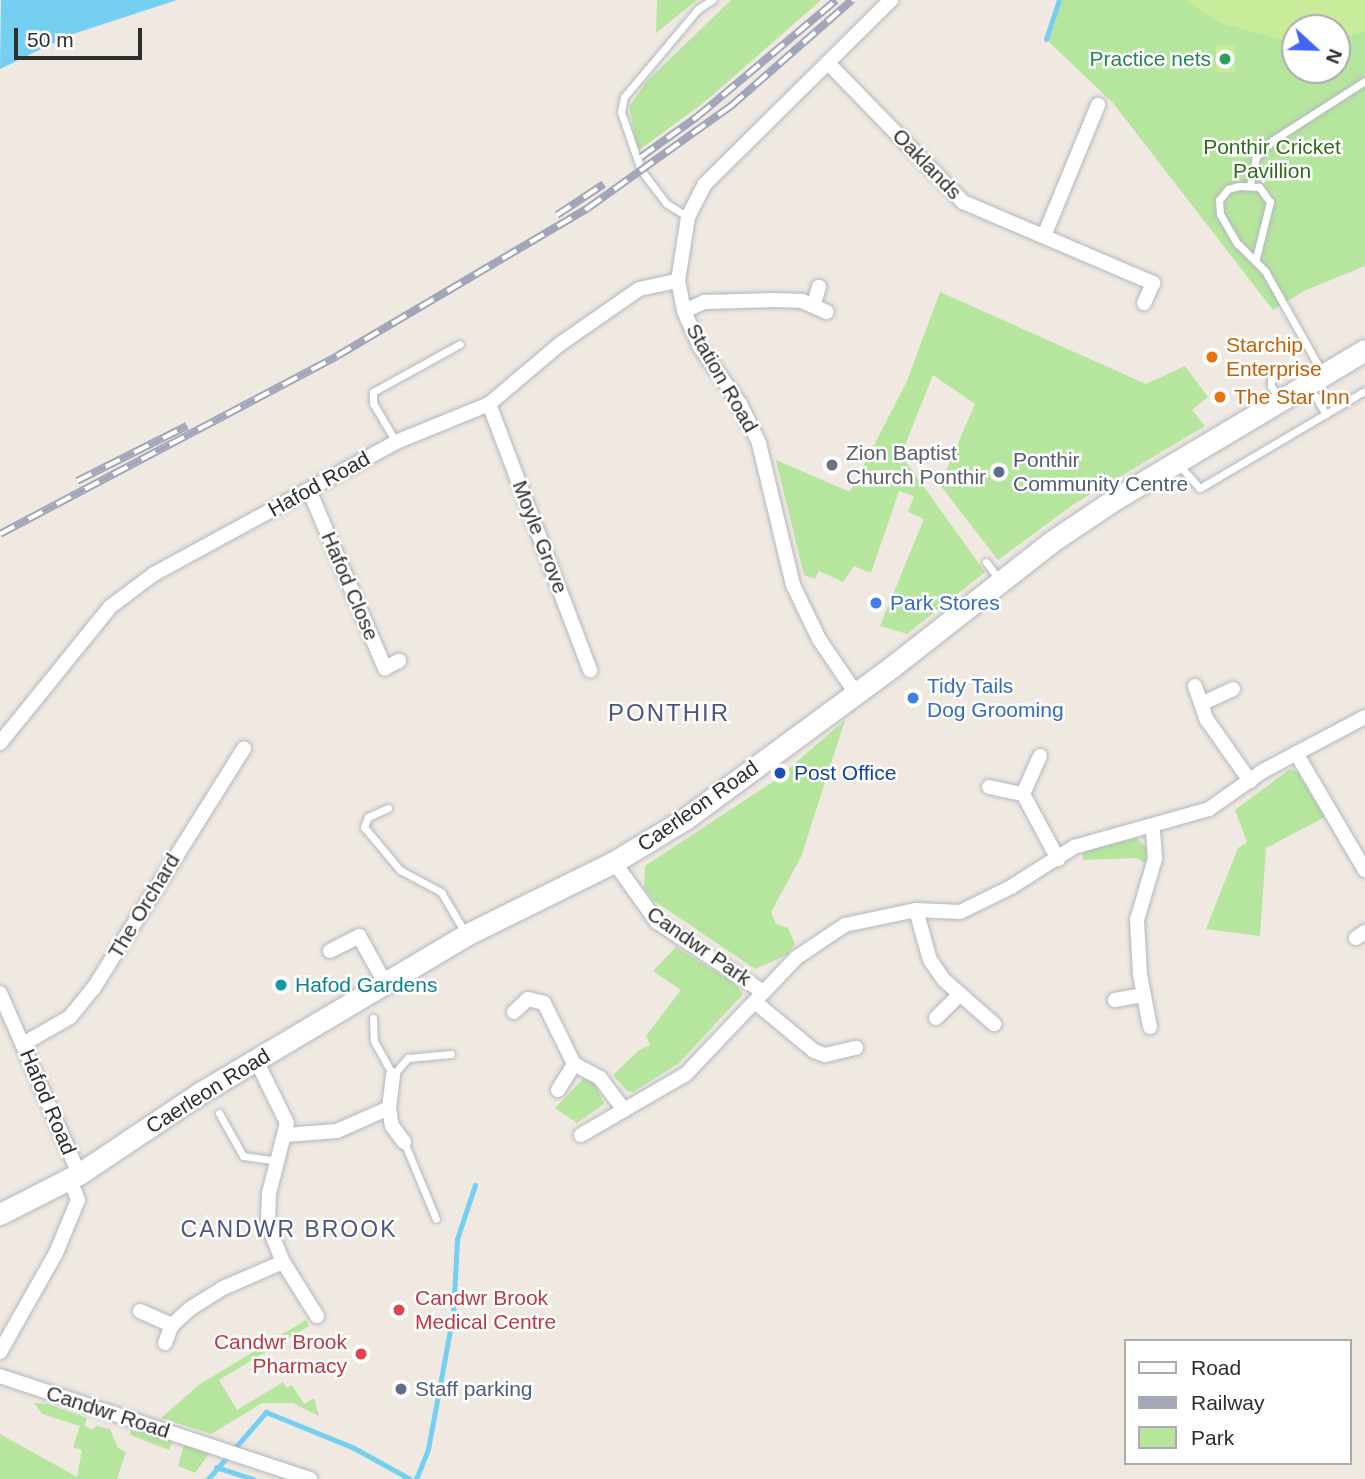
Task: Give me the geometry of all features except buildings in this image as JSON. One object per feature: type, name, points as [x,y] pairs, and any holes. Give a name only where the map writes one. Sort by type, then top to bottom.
[{"type":"main road","name":"Caerleon Road","points":[[0,1214],[75,1176],[256,1060],[466,935],[614,862],[685,819],[1051,542],[1177,462],[1365,350]]},
{"type":"street","name":"Station Road","points":[[855,692],[819,639],[793,585],[768,475],[751,423],[700,347],[684,311],[678,281],[688,217],[705,184],[891,0]]},
{"type":"street","name":"Oaklands","points":[[828,63],[964,202],[1153,283],[1144,303]]},
{"type":"street","points":[[1044,236],[1098,105]]},
{"type":"street","name":"Hafod Road","points":[[0,743],[110,607],[154,574],[396,442],[489,404],[560,344],[639,289],[678,281]]},
{"type":"street","points":[[814,304],[819,287]]},
{"type":"street","points":[[684,311],[714,301],[814,304],[827,312]]},
{"type":"street","name":"Moyle Grove","points":[[489,404],[590,670]]},
{"type":"street","name":"Hafod Close","points":[[309,489],[385,668],[399,661]]},
{"type":"street","points":[[1195,686],[1207,720],[1250,781]]},
{"type":"street","points":[[1203,703],[1233,689]]},
{"type":"street","name":"Candwr Park","points":[[581,1135],[686,1073],[796,958],[845,925],[916,910],[960,912],[1058,859],[1074,847],[1153,828],[1209,809],[1296,753],[1365,717]]},
{"type":"street","name":"The Orchard","points":[[23,1044],[70,1017],[93,989],[244,748]]},
{"type":"street","points":[[1296,753],[1365,870]]},
{"type":"street","points":[[1023,794],[1040,756]]},
{"type":"street","points":[[989,787],[1023,794]]},
{"type":"street","points":[[1023,794],[1058,859]]},
{"type":"street","points":[[1150,1027],[1137,920],[1155,859],[1153,828]]},
{"type":"street","name":"Candwr Park","points":[[614,862],[657,922],[759,997]]},
{"type":"street","points":[[916,910],[930,960],[960,994],[994,1024]]},
{"type":"street","points":[[330,951],[359,936],[385,983]]},
{"type":"street","name":"Hafod Road","points":[[0,993],[75,1176],[78,1200],[56,1253],[0,1352]]},
{"type":"street","points":[[936,1018],[960,994]]},
{"type":"street","points":[[1115,1000],[1144,995]]},
{"type":"street","points":[[759,997],[814,1051],[825,1055],[856,1048]]},
{"type":"street","points":[[514,1012],[528,999],[544,1003],[574,1064],[600,1078],[624,1110]]},
{"type":"street","points":[[256,1060],[287,1123],[266,1210],[283,1262],[317,1316]]},
{"type":"street","points":[[558,1090],[574,1064]]},
{"type":"street","points":[[393,1076],[389,1108],[392,1126],[404,1142]]},
{"type":"street","points":[[286,1135],[337,1131],[389,1108]]},
{"type":"street","points":[[165,1343],[172,1325],[223,1288],[283,1262]]},
{"type":"street","points":[[141,1311],[172,1325]]},
{"type":"street","name":"Candwr Road","points":[[0,1376],[310,1479]]},
{"type":"lane","points":[[688,217],[666,203],[641,170],[621,112],[624,97],[698,9],[712,0]]},
{"type":"lane","points":[[1250,185],[1256,157],[1273,140],[1365,81]]},
{"type":"lane","points":[[1256,258],[1270,202],[1266,193],[1250,185],[1228,190],[1219,200],[1220,214],[1237,243],[1256,258],[1316,381],[1326,414]]},
{"type":"lane","points":[[396,442],[373,403],[373,393],[460,344]]},
{"type":"lane","points":[[1271,373],[1271,386],[1282,401]]},
{"type":"lane","points":[[1177,462],[1200,488],[1365,391]]},
{"type":"lane","points":[[986,562],[1001,582]]},
{"type":"lane","points":[[388,808],[368,817],[364,827],[400,870],[441,892],[466,935]]},
{"type":"lane","points":[[373,1017],[374,1041],[393,1076],[408,1058],[452,1054]]},
{"type":"lane","points":[[219,1113],[243,1156],[278,1161]]},
{"type":"lane","points":[[404,1142],[436,1219]]},
{"type":"green space","points":[[657,0],[697,0],[656,33]]},
{"type":"green space","points":[[731,0],[821,0],[707,100],[638,151],[629,107],[647,81]]},
{"type":"green space","name":"Ponthir Cricket Pavillion","points":[[1059,0],[1365,0],[1365,266],[1306,290],[1273,310],[1113,103],[1046,39]]},
{"type":"green space","points":[[1185,0],[1365,0],[1365,32],[1351,36],[1351,14],[1281,14],[1281,40],[1218,22]]},
{"type":"green space","name":"Practice nets","points":[[1216,45],[1235,45],[1235,72],[1216,72]]},
{"type":"green space","points":[[940,292],[1146,384],[1185,366],[1208,397],[1192,410],[1205,426],[1074,504],[998,560],[940,485],[975,404],[933,375],[901,455],[985,572],[907,634],[880,626],[924,519],[908,512],[914,496],[899,491],[871,573],[854,566],[843,582],[819,571],[815,579],[804,575],[776,460],[850,492],[907,381]]},
{"type":"green space","points":[[845,720],[801,857],[771,912],[776,924],[788,928],[795,944],[787,955],[755,969],[653,900],[644,888],[645,866],[777,779]]},
{"type":"green space","points":[[1290,769],[1298,772],[1325,817],[1266,848],[1260,936],[1206,929],[1238,848],[1247,842],[1235,810]]},
{"type":"green space","points":[[1136,838],[1147,848],[1145,863],[1136,858],[1083,860],[1083,851]]},
{"type":"green space","points":[[676,947],[734,983],[743,994],[679,1063],[633,1092],[627,1091],[613,1075],[639,1050],[650,1045],[646,1036],[681,990],[653,971]]},
{"type":"green space","points":[[584,1078],[595,1084],[604,1104],[577,1123],[555,1108]]},
{"type":"green space","points":[[306,1320],[309,1326],[219,1380],[237,1410],[283,1382],[287,1388],[292,1385],[304,1404],[314,1398],[319,1416],[293,1403],[262,1403],[211,1434],[161,1418],[200,1384]]},
{"type":"green space","points":[[34,1403],[48,1404],[87,1418],[84,1426],[93,1430],[96,1426],[110,1429],[118,1448],[126,1452],[117,1479],[0,1479],[0,1434],[77,1477],[82,1450],[73,1447],[80,1426],[42,1414]]},
{"type":"green space","points":[[131,1425],[173,1440],[169,1450],[130,1435]]},
{"type":"green space","points":[[184,1444],[209,1454],[195,1473],[178,1466]]},
{"type":"water","points":[[1,0],[177,0],[70,35],[0,69]]},
{"type":"waterway","points":[[1046,39],[1059,0]]},
{"type":"waterway","points":[[416,1479],[428,1449],[453,1314],[457,1239],[475,1185]]},
{"type":"waterway","points":[[208,1479],[266,1412],[354,1448],[410,1479]]},
{"type":"waterway","points":[[216,1467],[253,1479]]},
{"type":"railway","points":[[641,157],[698,116],[836,0]]},
{"type":"railway","points":[[0,534],[337,356],[588,208],[731,106],[852,0]]},
{"type":"railway","points":[[557,215],[604,184]]},
{"type":"railway","points":[[77,481],[187,426]]},
{"type":"place","name":"Practice nets","points":[[1225,59]]},
{"type":"place","name":"Starchip Enterprise","points":[[1212,357]]},
{"type":"place","name":"The Star Inn","points":[[1220,397]]},
{"type":"place","name":"Zion Baptist Church Ponthir","points":[[832,465]]},
{"type":"place","name":"Ponthir Community Centre","points":[[999,472]]},
{"type":"place","name":"Park Stores","points":[[876,603]]},
{"type":"place","name":"Tidy Tails Dog Grooming","points":[[913,698]]},
{"type":"place","name":"Post Office","points":[[780,773]]},
{"type":"place","name":"Hafod Gardens","points":[[281,985]]},
{"type":"place","name":"Candwr Brook Medical Centre","points":[[399,1310]]},
{"type":"place","name":"Candwr Brook Pharmacy","points":[[361,1354]]},
{"type":"place","name":"Staff parking","points":[[401,1389]]},
{"type":"district","name":"PONTHIR","points":[[669,713]]},
{"type":"district","name":"CANDWR BROOK","points":[[289,1229]]}]
